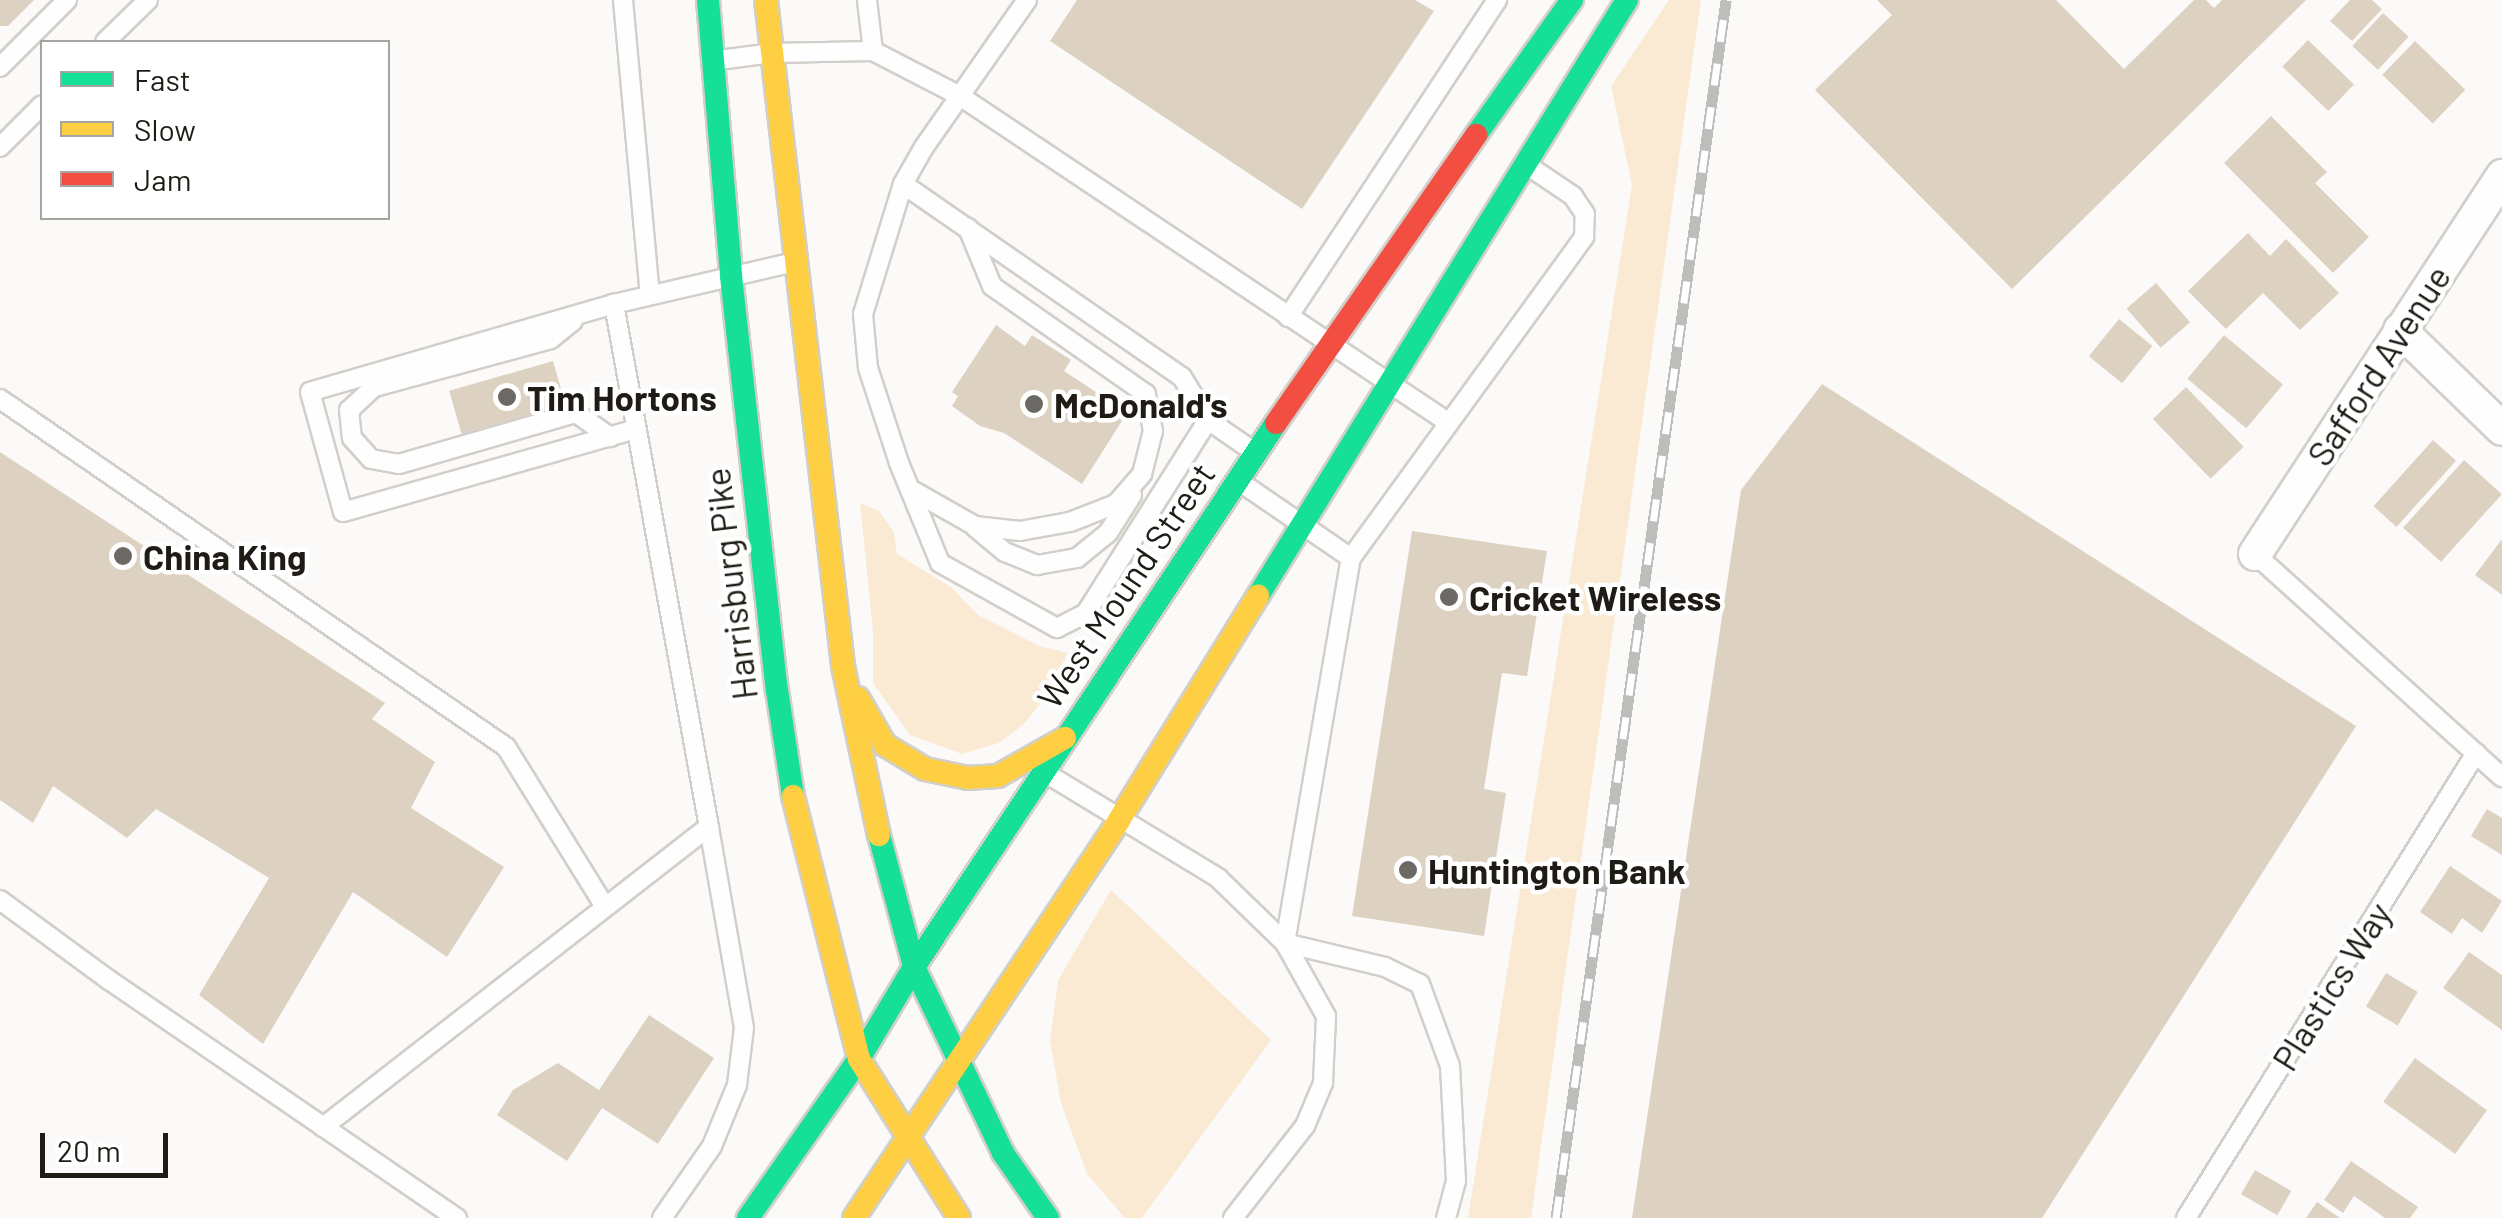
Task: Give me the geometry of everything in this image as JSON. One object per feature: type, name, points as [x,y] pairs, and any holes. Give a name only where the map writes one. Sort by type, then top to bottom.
[{"type":"main road","name":"Harrisburg Pike","points":[[708,0],[731,276],[777,690],[796,813],[859,1059],[906,1139],[960,1218]]},
{"type":"main road","points":[[766,0],[844,666],[890,889],[914,967],[960,1056],[1003,1153],[1048,1218]]},
{"type":"main road","name":"West Mound Street","points":[[748,1218],[859,1059],[914,967],[1328,342],[1572,0]]},
{"type":"main road","points":[[854,1218],[1120,820],[1627,0]]},
{"type":"main road","points":[[844,666],[872,729],[884,744],[924,768],[968,778],[998,776],[1066,738]]},
{"type":"street","name":"Safford Avenue","points":[[2255,554],[2502,176]]},
{"type":"street","points":[[2400,330],[2502,428]]},
{"type":"lane","points":[[0,68],[67,0]]},
{"type":"lane","points":[[107,40],[148,0]]},
{"type":"lane","points":[[623,0],[650,294]]},
{"type":"lane","points":[[866,0],[872,51]]},
{"type":"lane","points":[[1026,0],[903,184],[862,314],[868,368],[940,563],[1057,628],[1086,613],[1208,420]]},
{"type":"lane","points":[[1288,317],[1497,0]]},
{"type":"lane","points":[[713,60],[772,53],[872,51],[960,96],[1449,423]]},
{"type":"lane","points":[[0,147],[40,107]]},
{"type":"lane","points":[[1285,944],[1352,558],[1584,237],[1585,214],[1573,196],[1527,165]]},
{"type":"lane","points":[[903,184],[1182,376],[1208,420],[1255,453]]},
{"type":"lane","points":[[910,490],[975,526],[1005,552],[1037,564],[1077,558],[1108,534],[1142,474],[1153,431],[1146,394],[992,286],[968,228]]},
{"type":"lane","points":[[637,429],[343,512],[310,392],[650,294],[798,261]]},
{"type":"lane","points":[[614,304],[744,1028],[737,1085],[712,1146],[662,1218]]},
{"type":"lane","points":[[582,314],[551,339],[374,387],[350,410],[352,438],[370,459],[399,464],[576,413],[610,437]]},
{"type":"lane","points":[[0,400],[506,748],[604,906]]},
{"type":"lane","points":[[975,526],[1020,531],[1070,522],[1116,504],[1142,474]]},
{"type":"lane","points":[[1237,481],[1352,558]]},
{"type":"lane","points":[[2255,554],[2502,777]]},
{"type":"lane","name":"Plastics Way","points":[[2186,1218],[2476,753]]},
{"type":"lane","points":[[1043,772],[1218,878],[1285,944],[1326,1016],[1323,1083],[1304,1126],[1234,1218]]},
{"type":"lane","points":[[323,1127],[709,827]]},
{"type":"lane","points":[[0,900],[457,1218]]},
{"type":"lane","points":[[1285,944],[1385,968],[1420,984],[1450,1066],[1456,1181],[1446,1218]]},
{"type":"shaded area","points":[[1669,0],[1701,0],[1531,1218],[1468,1218],[1632,185],[1611,86]]},
{"type":"shaded area","points":[[860,503],[879,511],[894,532],[897,554],[951,587],[978,615],[1039,646],[1068,653],[1047,695],[1025,723],[999,743],[962,754],[910,735],[873,683],[873,631]]},
{"type":"shaded area","points":[[1111,890],[1271,1040],[1142,1218],[1125,1218],[1087,1174],[1061,1103],[1050,1041],[1058,980]]},
{"type":"building","points":[[0,0],[34,0],[8,26],[0,26]]},
{"type":"building","points":[[1077,0],[1415,0],[1434,11],[1302,209],[1050,41]]},
{"type":"building","points":[[1877,0],[2056,0],[2124,69],[2194,0],[2206,0],[2214,8],[2222,0],[2306,0],[2012,289],[1815,90],[1892,15]]},
{"type":"building","points":[[2350,0],[2372,0],[2382,9],[2352,41],[2330,21]]},
{"type":"building","points":[[2383,13],[2409,37],[2378,70],[2352,46]]},
{"type":"building","points":[[2308,40],[2354,84],[2328,111],[2282,67]]},
{"type":"building","points":[[2415,41],[2465,90],[2433,123],[2382,75]]},
{"type":"building","points":[[2271,116],[2327,172],[2315,183],[2369,237],[2333,273],[2224,163]]},
{"type":"building","points":[[2248,233],[2270,256],[2286,239],[2339,293],[2300,330],[2263,293],[2226,329],[2188,291]]},
{"type":"building","points":[[2156,283],[2190,322],[2161,348],[2127,309]]},
{"type":"building","points":[[2119,319],[2152,346],[2122,383],[2089,356]]},
{"type":"building","name":"McDonald's","points":[[996,325],[1025,346],[1032,335],[1071,360],[1064,371],[1117,406],[1124,396],[1134,402],[1082,484],[1004,433],[980,426],[952,406],[958,396],[952,392]]},
{"type":"building","points":[[2224,335],[2283,384],[2246,428],[2187,379]]},
{"type":"building","name":"Tim Hortons","points":[[553,361],[565,404],[462,434],[449,391]]},
{"type":"building","points":[[1822,384],[2356,726],[2042,1218],[1632,1218],[1741,490]]},
{"type":"building","points":[[2186,387],[2244,447],[2211,479],[2153,419]]},
{"type":"building","points":[[2433,440],[2456,461],[2396,527],[2373,506]]},
{"type":"building","points":[[0,452],[385,703],[372,719],[435,762],[411,808],[504,867],[447,957],[353,892],[263,1044],[199,995],[269,878],[156,809],[127,838],[53,786],[33,823],[0,800]]},
{"type":"building","points":[[2464,460],[2502,494],[2441,562],[2403,528]]},
{"type":"building","points":[[1412,531],[1547,551],[1527,676],[1502,673],[1484,789],[1506,793],[1484,936],[1352,916]]},
{"type":"building","points":[[2502,539],[2502,595],[2475,575]]},
{"type":"building","points":[[2487,809],[2502,818],[2502,855],[2471,836]]},
{"type":"building","points":[[2450,866],[2502,901],[2482,933],[2462,918],[2452,934],[2420,912]]},
{"type":"building","points":[[2469,952],[2502,975],[2502,1030],[2443,988]]},
{"type":"building","points":[[2386,973],[2418,992],[2398,1025],[2366,1006]]},
{"type":"building","points":[[649,1015],[714,1058],[658,1144],[602,1108],[567,1161],[497,1115],[513,1090],[558,1063],[599,1090]]},
{"type":"building","points":[[2415,1058],[2487,1110],[2455,1154],[2383,1102]]},
{"type":"building","points":[[2351,1161],[2418,1207],[2410,1218],[2385,1218],[2354,1196],[2343,1213],[2324,1200]]},
{"type":"building","points":[[2255,1170],[2291,1191],[2277,1215],[2241,1194]]},
{"type":"building","points":[[2317,1202],[2340,1218],[2306,1218]]},
{"type":"railway","points":[[1556,1218],[1726,0]]},
{"type":"traffic: fast","points":[[708,0],[731,276],[777,690],[793,796]]},
{"type":"traffic: fast","points":[[1476,135],[1572,0]]},
{"type":"traffic: fast","points":[[1258,596],[1627,0]]},
{"type":"traffic: fast","points":[[748,1218],[859,1059],[914,967],[1276,423]]},
{"type":"traffic: fast","points":[[879,835],[914,967],[1003,1153],[1048,1218]]},
{"type":"traffic: slow","points":[[766,0],[843,666],[879,835]]},
{"type":"traffic: slow","points":[[854,1218],[1119,820],[1258,596]]},
{"type":"traffic: slow","points":[[858,698],[885,745],[925,769],[968,778],[998,776],[1065,738]]},
{"type":"traffic: slow","points":[[793,796],[859,1059],[959,1218]]},
{"type":"traffic: jam","points":[[1276,423],[1476,135]]},
{"type":"place","name":"Tim Hortons","points":[[507,397]]},
{"type":"place","name":"McDonald's","points":[[1034,404]]},
{"type":"place","name":"China King","points":[[123,556]]},
{"type":"place","name":"Cricket Wireless","points":[[1449,597]]},
{"type":"place","name":"Huntington Bank","points":[[1408,870]]}]
